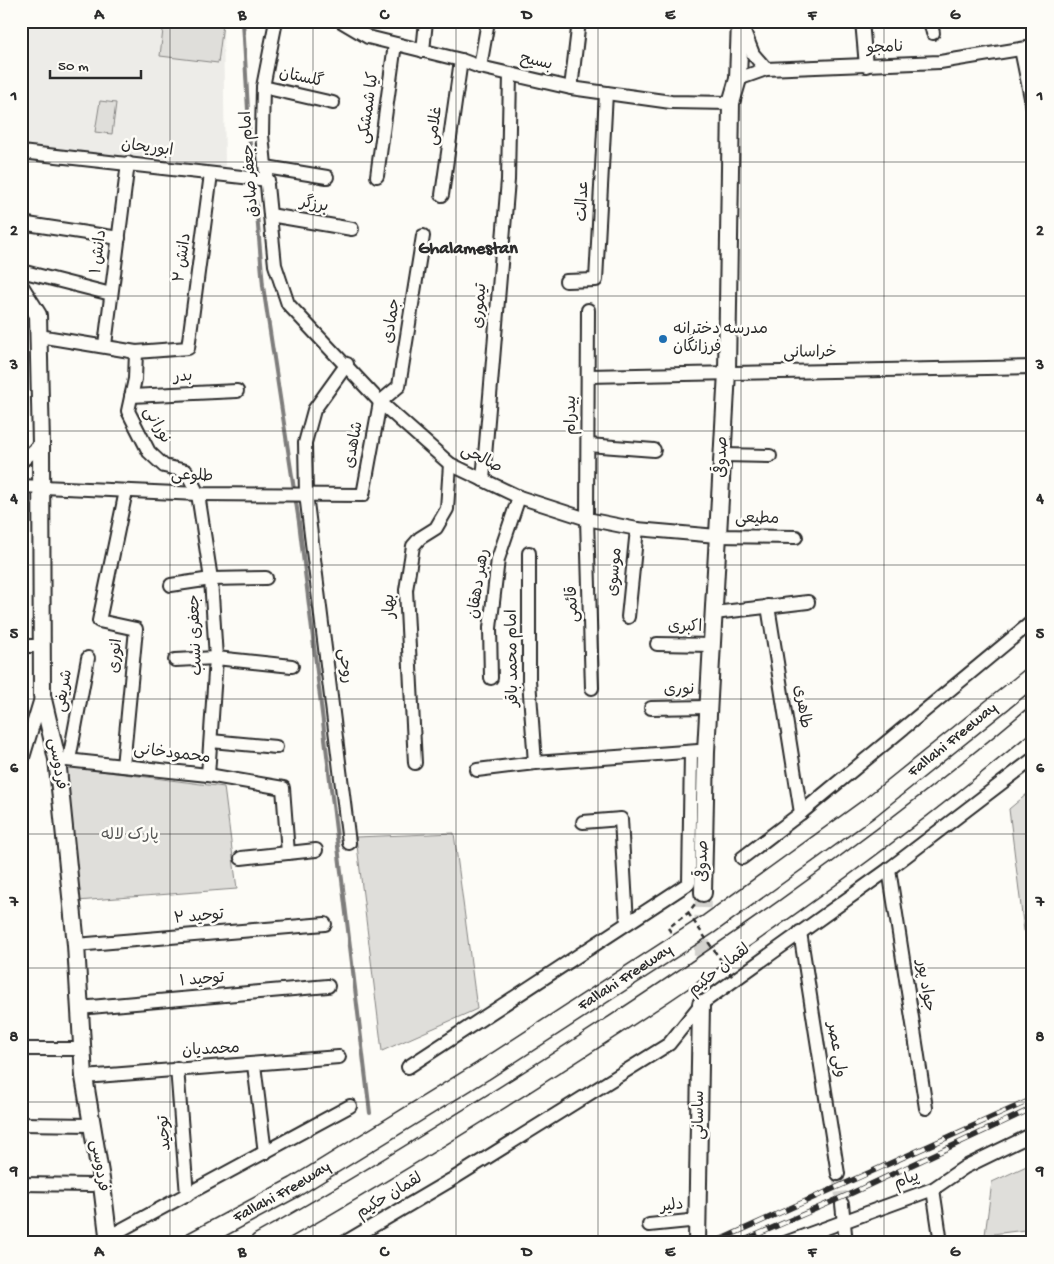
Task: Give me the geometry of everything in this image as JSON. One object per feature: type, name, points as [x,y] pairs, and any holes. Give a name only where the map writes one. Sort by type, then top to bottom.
[{"type":"highway","name":"Fallahi Freeway","points":[[191,1243],[295,1186],[451,1091],[709,924],[868,810],[1033,676]]},
{"type":"highway","name":"Fallahi Freeway","points":[[260,1243],[339,1199],[637,1012],[872,846],[988,755],[1033,717]]},
{"type":"main road","name":"صدوقی","points":[[703,893],[698,751],[708,707],[714,612],[726,372],[732,103],[738,79],[740,21]]},
{"type":"main road","name":"فردوسی","points":[[21,288],[38,315],[41,444],[42,695],[63,760],[84,1077],[108,1240]]},
{"type":"main road","name":"ساسانی","points":[[698,1230],[700,1004]]},
{"type":"street","name":"امام جعفر صادق","points":[[276,21],[263,87],[262,135],[275,265],[288,304]]},
{"type":"street","points":[[422,51],[426,21]]},
{"type":"street","points":[[480,67],[488,21]]},
{"type":"street","points":[[571,88],[579,21]]},
{"type":"street","points":[[740,21],[754,54],[766,69]]},
{"type":"street","points":[[862,21],[866,66]]},
{"type":"street","name":"بسیح","points":[[346,23],[368,37],[461,60],[480,67],[571,88],[671,102],[732,103]]},
{"type":"street","name":"کیا شمشکی","points":[[377,176],[395,44]]},
{"type":"street","points":[[1027,48],[1033,108]]},
{"type":"street","name":"نامجو","points":[[738,79],[766,69],[940,62],[1027,48]]},
{"type":"street","name":"غلامی","points":[[442,195],[461,60]]},
{"type":"street","name":"تیموری","points":[[484,480],[508,180],[510,74]]},
{"type":"street","name":"گلستان","points":[[263,87],[332,102]]},
{"type":"street","name":"عدالت","points":[[566,281],[596,280],[606,93]]},
{"type":"street","name":"ابوریحان","points":[[21,152],[212,174],[267,173],[327,176]]},
{"type":"street","name":"دانش ۱","points":[[105,345],[128,163]]},
{"type":"street","name":"دانش ۲","points":[[136,352],[188,348],[212,174]]},
{"type":"street","name":"برزگر","points":[[270,215],[352,229]]},
{"type":"street","points":[[21,224],[118,238]]},
{"type":"street","name":"جمادی","points":[[380,402],[398,386],[423,236]]},
{"type":"street","points":[[21,271],[111,294]]},
{"type":"street","name":"صالحی","points":[[288,304],[347,364],[380,402],[450,464],[518,497],[587,519],[637,529],[718,536]]},
{"type":"street","name":"بیدرام","points":[[587,519],[588,310]]},
{"type":"street","points":[[39,336],[105,345],[136,352]]},
{"type":"street","name":"نورانی","points":[[136,352],[135,379],[128,411],[149,452],[164,466],[186,470],[198,494]]},
{"type":"street","name":"روحی","points":[[347,364],[314,410],[305,444],[306,494],[349,842]]},
{"type":"street","name":"خراسانی","points":[[588,376],[1033,367]]},
{"type":"street","name":"بدر","points":[[131,396],[237,391]]},
{"type":"street","name":"شاهدی","points":[[363,495],[380,402]]},
{"type":"street","points":[[21,462],[41,444]]},
{"type":"street","points":[[588,445],[654,450]]},
{"type":"street","points":[[723,455],[770,456]]},
{"type":"street","name":"بهار","points":[[415,763],[406,590],[413,546],[420,538],[436,528],[446,509],[450,464]]},
{"type":"street","name":"طلوعی","points":[[21,486],[198,494],[363,495]]},
{"type":"street","name":"انوری","points":[[123,766],[136,629],[99,621],[126,491]]},
{"type":"street","name":"جعفری نسب","points":[[198,494],[211,579],[216,658],[212,740],[208,775]]},
{"type":"street","name":"رهبر دهقان","points":[[491,678],[490,628],[498,559],[518,497]]},
{"type":"street","name":"قائمی","points":[[587,519],[592,688]]},
{"type":"street","name":"موسوی","points":[[628,618],[637,529]]},
{"type":"street","name":"مطیعی","points":[[718,536],[796,538]]},
{"type":"street","name":"امام محمد باقر","points":[[529,553],[529,680],[535,763]]},
{"type":"street","points":[[171,585],[211,579],[266,578]]},
{"type":"street","points":[[714,612],[808,602]]},
{"type":"street","name":"طاهری","points":[[768,606],[801,813]]},
{"type":"street","points":[[742,858],[801,813],[1033,621]]},
{"type":"street","name":"اکبری","points":[[657,644],[712,645]]},
{"type":"street","points":[[21,646],[41,646]]},
{"type":"street","name":"شریفی","points":[[63,760],[88,658]]},
{"type":"street","points":[[175,660],[216,658],[292,666]]},
{"type":"street","points":[[21,764],[42,695]]},
{"type":"street","name":"نوری","points":[[651,708],[708,707]]},
{"type":"street","points":[[212,740],[276,747]]},
{"type":"street","points":[[408,1067],[689,883],[698,751],[535,763],[477,770]]},
{"type":"street","name":"لقمان حکیم","points":[[344,1243],[451,1180],[669,1044],[700,1004],[889,869],[1033,758]]},
{"type":"street","name":"محمودخانی","points":[[63,760],[208,775],[283,788],[288,853]]},
{"type":"street","points":[[583,822],[620,819],[627,923]]},
{"type":"street","points":[[241,858],[316,850]]},
{"type":"street","name":"جواد پور","points":[[889,869],[926,1108]]},
{"type":"street","name":"توحید ۲","points":[[76,945],[325,924]]},
{"type":"street","name":"ولی عصر","points":[[800,932],[838,1174]]},
{"type":"street","name":"توحید ۱","points":[[78,1008],[328,986]]},
{"type":"street","points":[[21,1049],[83,1049]]},
{"type":"street","name":"محمدیان","points":[[84,1077],[177,1068],[339,1057]]},
{"type":"street","points":[[254,1064],[264,1154]]},
{"type":"street","name":"توحید","points":[[177,1068],[187,1195]]},
{"type":"street","points":[[108,1240],[350,1106]]},
{"type":"street","points":[[21,1124],[92,1125]]},
{"type":"street","name":"پیام","points":[[785,1243],[933,1189],[965,1168],[1033,1134]]},
{"type":"street","points":[[21,1184],[92,1185]]},
{"type":"street","points":[[933,1189],[941,1243]]},
{"type":"street","points":[[842,1204],[846,1243]]},
{"type":"street","name":"دلیر","points":[[649,1225],[698,1230]]},
{"type":"path","points":[[668,928],[688,913],[734,978]]},
{"type":"shaded area","points":[[21,21],[223,21],[225,168],[21,146]]},
{"type":"green space","points":[[164,21],[223,24],[218,63],[160,56]]},
{"type":"green space","points":[[100,101],[116,103],[112,134],[95,132]]},
{"type":"green space","name":"پارک لاله","points":[[62,766],[224,787],[237,889],[77,901]]},
{"type":"green space","points":[[1033,789],[1033,932],[1024,931],[1009,809]]},
{"type":"green space","points":[[454,833],[477,1009],[382,1051],[356,837]]},
{"type":"green space","points":[[1033,1163],[1033,1229],[985,1235],[992,1182]]},
{"type":"waterway","points":[[243,21],[251,164]]},
{"type":"waterway","points":[[256,202],[263,286],[299,522],[370,1113]]},
{"type":"tunnel","points":[[701,1004],[703,893]]},
{"type":"tunnel","points":[[838,1174],[842,1204]]},
{"type":"railway","points":[[715,1242],[1033,1099]]},
{"type":"railway","points":[[738,1243],[852,1193],[1033,1108]]},
{"type":"place","name":"مدرسه دخترانه فرزانگان","points":[[663,339]]},
{"type":"district","name":"Ghalamestan","points":[[468,249]]}]
